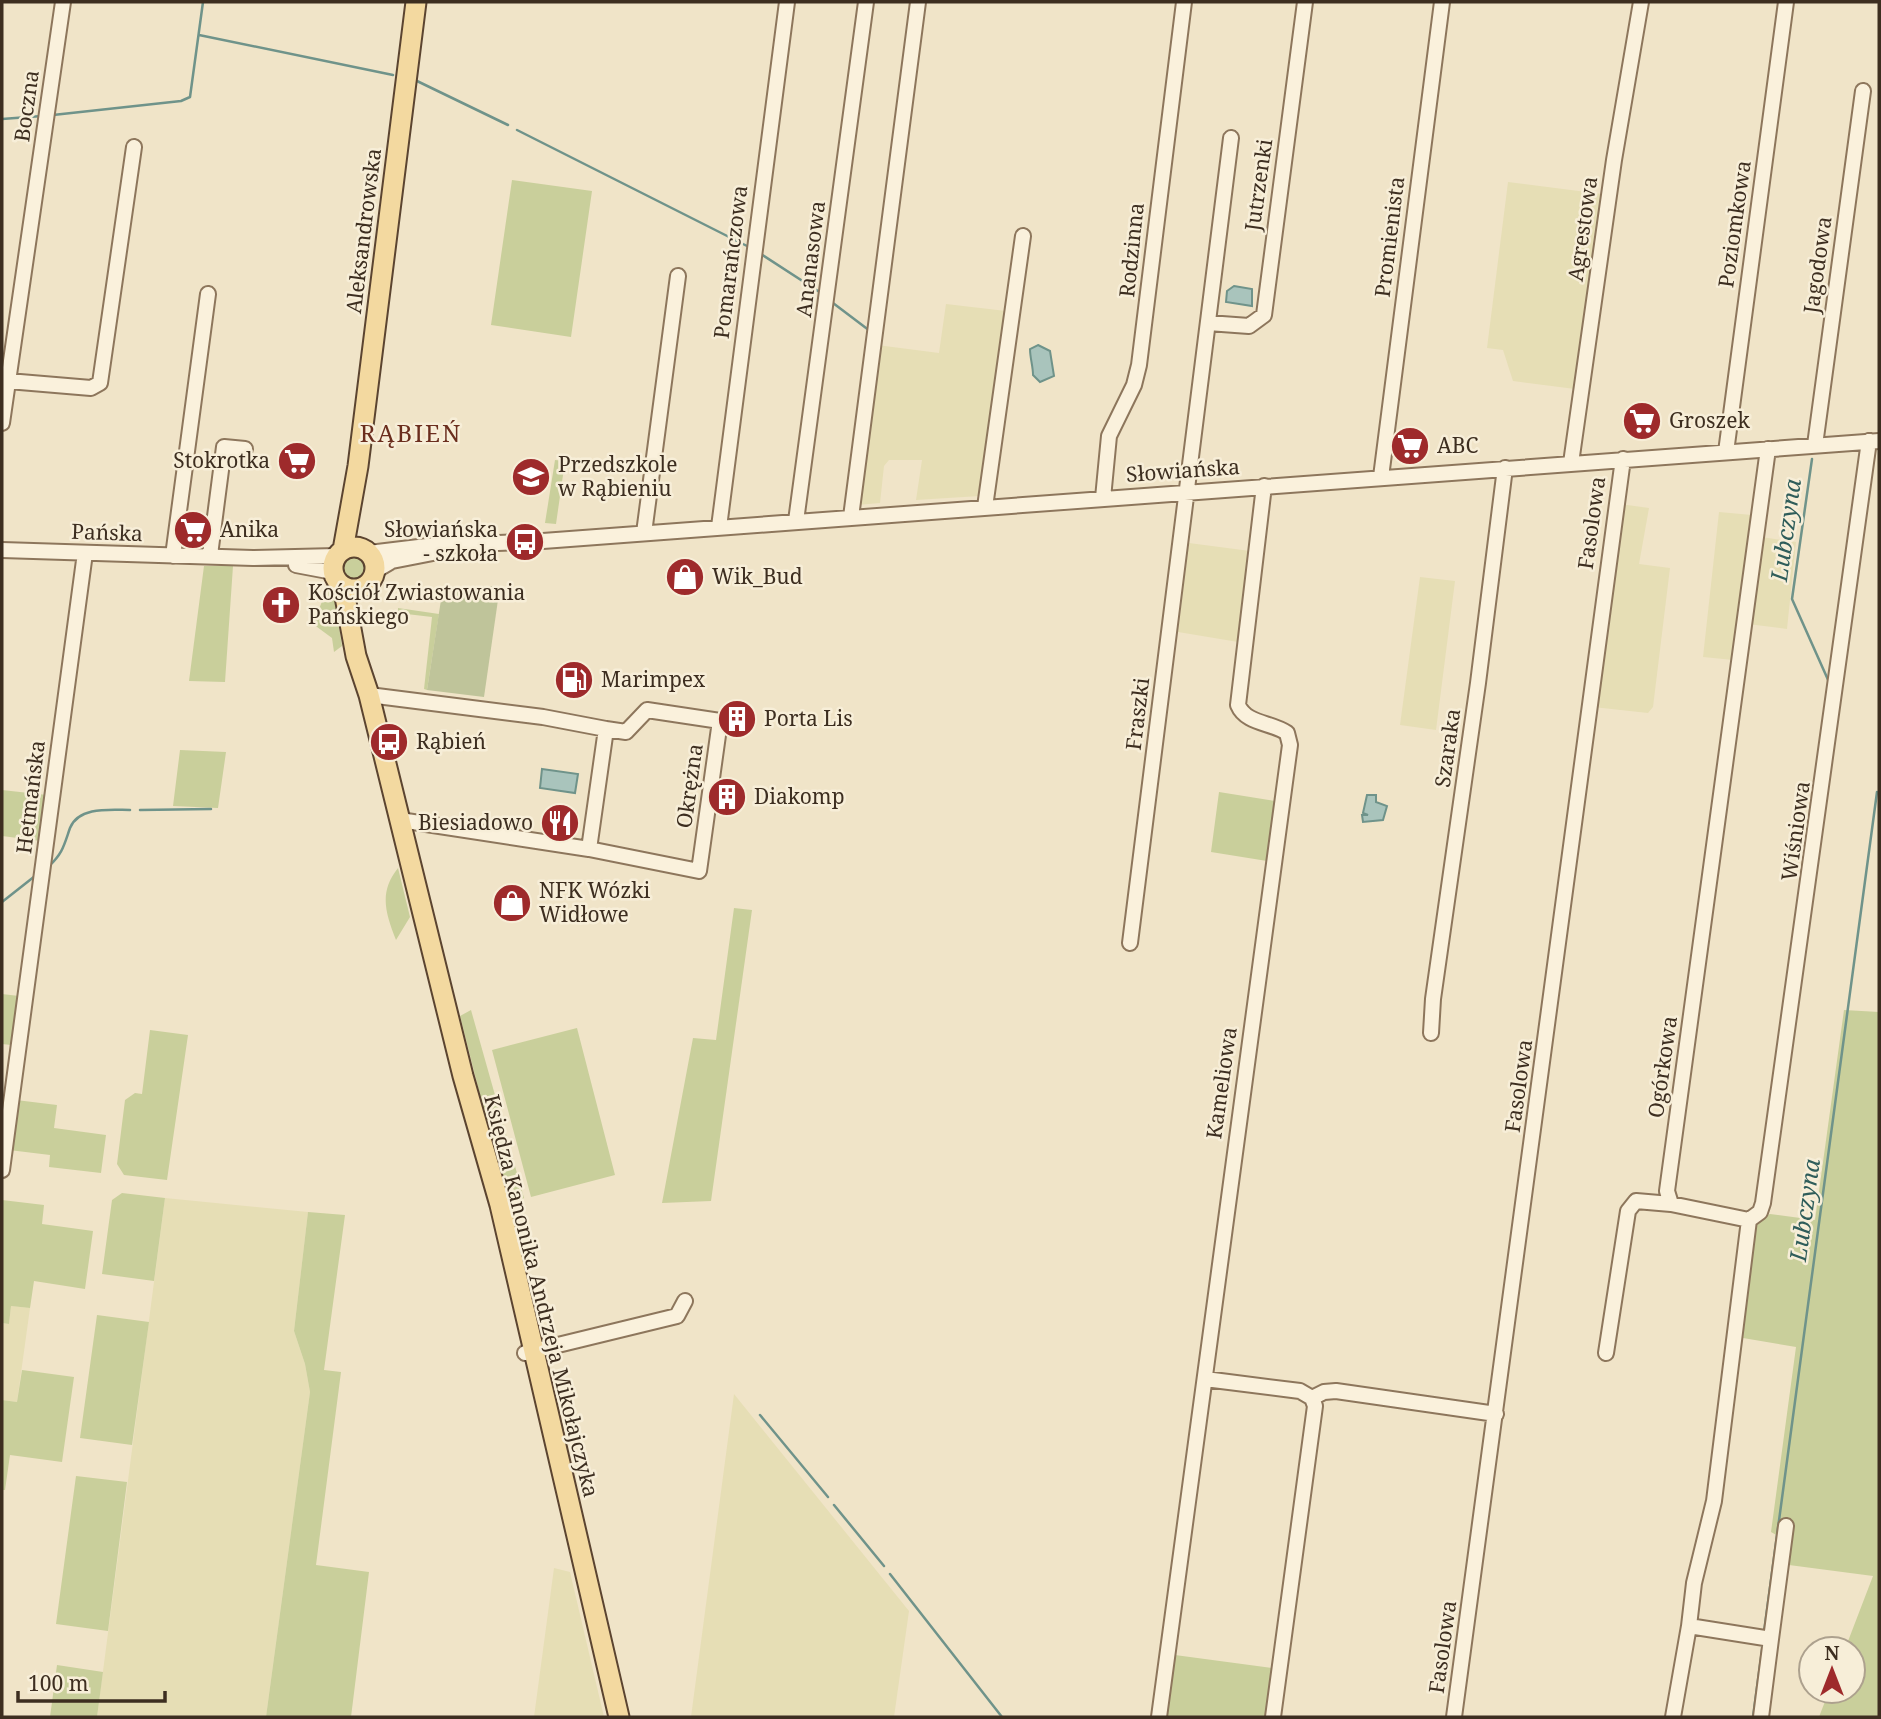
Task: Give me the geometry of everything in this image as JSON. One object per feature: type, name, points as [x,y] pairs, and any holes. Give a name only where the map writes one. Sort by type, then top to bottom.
[{"type":"main road","name":"Aleksandrowska","points":[[343,571],[416,2]]},
{"type":"main road","name":"Aleksandrowska","points":[[358,466],[369,558]]},
{"type":"main road","points":[[351,547],[369,558],[369,583],[343,571],[351,547]]},
{"type":"main road","name":"Księdza Kanonika Andrzeja Mikołajczyka","points":[[343,571],[356,656],[369,695],[400,820],[619,1717]]},
{"type":"street","name":"Boczna","points":[[2,423],[63,2]]},
{"type":"street","name":"Pomarańczowa","points":[[719,527],[787,2]]},
{"type":"street","name":"Ananasowa","points":[[796,521],[866,2]]},
{"type":"street","points":[[851,517],[918,2]]},
{"type":"street","name":"Rodzinna","points":[[1103,498],[1109,436],[1134,386],[1139,365],[1184,2]]},
{"type":"street","name":"Jutrzenki","points":[[1208,323],[1249,326],[1264,315],[1305,2]]},
{"type":"street","name":"Promienista","points":[[1381,477],[1442,2]]},
{"type":"street","name":"Agrestowa","points":[[1571,463],[1614,160],[1641,2]]},
{"type":"street","name":"Poziomkowa","points":[[1726,452],[1786,2]]},
{"type":"street","name":"Jagodowa","points":[[1815,445],[1863,91]]},
{"type":"street","name":"Jutrzenki","points":[[1187,491],[1231,138]]},
{"type":"street","points":[[8,381],[91,388],[100,383],[134,148]]},
{"type":"street","points":[[985,507],[1023,236]]},
{"type":"street","points":[[644,533],[678,276]]},
{"type":"street","points":[[173,556],[208,294]]},
{"type":"street","name":"Słowiańska","points":[[369,558],[392,561],[490,544],[1874,441]]},
{"type":"street","name":"Wiśniowa","points":[[1749,1220],[1760,1212],[1765,1190],[1874,441]]},
{"type":"street","points":[[210,555],[224,447],[245,449]]},
{"type":"street","name":"Ogórkowa","points":[[1671,1205],[1667,1191],[1768,449]]},
{"type":"street","name":"Fasolowa","points":[[1454,1717],[1623,459]]},
{"type":"street","name":"Szaraka","points":[[1431,1033],[1433,999],[1478,683],[1505,468]]},
{"type":"street","name":"Kameliowa","points":[[1159,1717],[1290,745],[1287,733],[1277,726],[1248,718],[1238,705],[1264,486]]},
{"type":"street","name":"Fraszki","points":[[1130,943],[1187,491]]},
{"type":"street","name":"Pańska","points":[[2,550],[210,555],[253,558],[343,571]]},
{"type":"street","name":"Hetmańska","points":[[2,1170],[85,553]]},
{"type":"street","name":"Okrężna","points":[[369,695],[543,716],[626,732],[647,710],[720,721],[699,871],[589,849],[400,820]]},
{"type":"street","points":[[589,849],[606,729]]},
{"type":"street","points":[[1606,1353],[1628,1210],[1636,1201],[1749,1220],[1714,1501],[1693,1583],[1689,1626],[1673,1717]]},
{"type":"street","points":[[530,1353],[677,1317],[685,1301]]},
{"type":"street","points":[[1205,1379],[1300,1391],[1312,1398],[1315,1406],[1273,1717]]},
{"type":"street","points":[[1312,1398],[1324,1392],[1336,1391],[1496,1414]]},
{"type":"street","points":[[1761,1717],[1786,1526]]},
{"type":"street","points":[[1689,1626],[1771,1639]]},
{"type":"shaded area","points":[[1508,182],[1602,194],[1575,389],[1513,381],[1503,350],[1487,348]]},
{"type":"shaded area","points":[[946,304],[1006,311],[980,496],[916,500],[922,460],[889,460],[884,466],[880,503],[857,505],[877,345],[939,353]]},
{"type":"shaded area","points":[[1620,504],[1649,508],[1639,564],[1670,568],[1653,707],[1648,713],[1593,707]]},
{"type":"shaded area","points":[[1719,512],[1752,515],[1733,660],[1703,657]]},
{"type":"shaded area","points":[[1761,537],[1796,542],[1787,629],[1748,624]]},
{"type":"shaded area","points":[[1189,543],[1250,551],[1238,642],[1178,632]]},
{"type":"shaded area","points":[[1420,577],[1455,581],[1436,730],[1400,725]]},
{"type":"shaded area","points":[[165,1198],[308,1212],[294,1331],[305,1364],[310,1392],[266,1717],[97,1717]]},
{"type":"shaded area","points":[[11,1306],[30,1308],[17,1402],[2,1400],[2,1323],[9,1324]]},
{"type":"shaded area","points":[[734,1394],[909,1611],[894,1717],[691,1717]]},
{"type":"shaded area","points":[[554,1568],[570,1572],[604,1717],[534,1717]]},
{"type":"green space","points":[[512,180],[592,191],[571,337],[491,325]]},
{"type":"green space","points":[[555,460],[565,461],[556,524],[545,523]]},
{"type":"green space","points":[[355,553],[365,557],[369,567],[365,577],[355,581],[345,577],[341,567],[345,557]]},
{"type":"green space","points":[[204,566],[233,566],[225,682],[189,681]]},
{"type":"green space","points":[[500,586],[484,697],[427,690],[443,587]]},
{"type":"green space","points":[[327,589],[335,599],[342,646],[334,652],[332,638],[313,624]]},
{"type":"green space","points":[[398,608],[439,614],[427,690],[424,689],[432,617],[398,613]]},
{"type":"green space","points":[[180,750],[226,752],[218,808],[173,806]]},
{"type":"green space","points":[[2,790],[47,795],[41,841],[2,836]]},
{"type":"green space","points":[[1219,792],[1275,801],[1267,861],[1211,852]]},
{"type":"green space","points":[[398,868],[410,917],[396,940],[387,911],[386,894]]},
{"type":"green space","points":[[734,908],[752,910],[711,1201],[662,1203],[693,1038],[716,1040]]},
{"type":"green space","points":[[2,994],[19,996],[11,1045],[2,1044]]},
{"type":"green space","points":[[471,1010],[524,1198],[508,1206],[460,1016]]},
{"type":"green space","points":[[1844,1010],[1879,1012],[1879,1717],[1819,1717],[1824,1705],[1867,1705],[1867,1635],[1850,1635],[1873,1576],[1789,1565],[1791,1543],[1771,1532],[1796,1347],[1743,1338],[1756,1221],[1770,1214],[1815,1220]]},
{"type":"green space","points":[[577,1028],[615,1175],[531,1197],[492,1050]]},
{"type":"green space","points":[[150,1030],[188,1035],[167,1180],[124,1175],[117,1164],[125,1100],[135,1093],[142,1094]]},
{"type":"green space","points":[[16,1100],[57,1105],[54,1128],[106,1135],[101,1173],[49,1167],[50,1155],[9,1150]]},
{"type":"green space","points":[[122,1193],[165,1198],[154,1281],[102,1274],[112,1200]]},
{"type":"green space","points":[[2,1200],[44,1205],[42,1224],[93,1231],[85,1289],[34,1281],[30,1308],[11,1306],[9,1324],[2,1323]]},
{"type":"green space","points":[[308,1212],[345,1215],[324,1370],[341,1372],[316,1565],[369,1572],[351,1717],[266,1717],[310,1392],[305,1364],[294,1331]]},
{"type":"green space","points":[[97,1315],[149,1322],[132,1445],[80,1438]]},
{"type":"green space","points":[[22,1370],[74,1377],[62,1462],[10,1455],[5,1490],[2,1490],[2,1400],[17,1402]]},
{"type":"green space","points":[[76,1476],[127,1482],[108,1631],[56,1624]]},
{"type":"green space","points":[[1175,1655],[1272,1668],[1266,1717],[1166,1717]]},
{"type":"green space","points":[[57,1665],[103,1672],[97,1717],[50,1717]]},
{"type":"water","points":[[1234,286],[1252,289],[1252,306],[1226,302],[1227,291]]},
{"type":"water","points":[[1038,345],[1050,351],[1054,376],[1040,382],[1033,375],[1030,352],[1030,349]]},
{"type":"water","points":[[542,769],[578,774],[575,793],[540,788]]},
{"type":"water","points":[[1367,795],[1376,795],[1376,802],[1387,806],[1383,820],[1363,822],[1362,815],[1368,815],[1363,813]]},
{"type":"waterway","points":[[53,115],[181,101],[190,97],[203,2]]},
{"type":"waterway","points":[[199,35],[393,75]]},
{"type":"waterway","points":[[417,81],[508,125]]},
{"type":"waterway","points":[[2,119],[42,116]]},
{"type":"waterway","points":[[517,130],[749,247]]},
{"type":"waterway","points":[[761,254],[821,293]]},
{"type":"waterway","points":[[833,303],[870,331]]},
{"type":"waterway","name":"Lubczyna","points":[[1812,459],[1792,599],[1829,682]]},
{"type":"waterway","name":"Lubczyna","points":[[1764,1632],[1877,792]]},
{"type":"waterway","points":[[140,810],[211,809]]},
{"type":"waterway","points":[[49,866],[60,853],[74,821],[81,816],[96,811],[130,810]]},
{"type":"waterway","points":[[2,902],[35,876]]},
{"type":"waterway","points":[[760,1415],[828,1497]]},
{"type":"waterway","points":[[834,1505],[884,1566]]},
{"type":"waterway","points":[[890,1574],[1002,1717]]},
{"type":"waterway","name":"Lubczyna","points":[[1753,1717],[1763,1643]]},
{"type":"place","name":"Groszek","points":[[1642,421]]},
{"type":"place","name":"ABC","points":[[1410,446]]},
{"type":"place","name":"Stokrotka","points":[[297,461]]},
{"type":"place","name":"Przedszkole w Rąbieniu","points":[[531,477]]},
{"type":"place","name":"Anika","points":[[193,530]]},
{"type":"place","name":"Słowiańska - szkoła","points":[[525,542]]},
{"type":"place","name":"Wik_Bud","points":[[685,577]]},
{"type":"place","name":"Kościół Zwiastowania Pańskiego","points":[[281,605]]},
{"type":"place","name":"Marimpex","points":[[574,680]]},
{"type":"place","name":"Porta Lis","points":[[737,719]]},
{"type":"place","name":"Rąbień","points":[[389,742]]},
{"type":"place","name":"Diakomp","points":[[727,797]]},
{"type":"place","name":"Biesiadowo","points":[[560,823]]},
{"type":"place","name":"NFK Wózki Widłowe","points":[[512,903]]},
{"type":"district","name":"RĄBIEŃ","points":[[411,434]]}]
